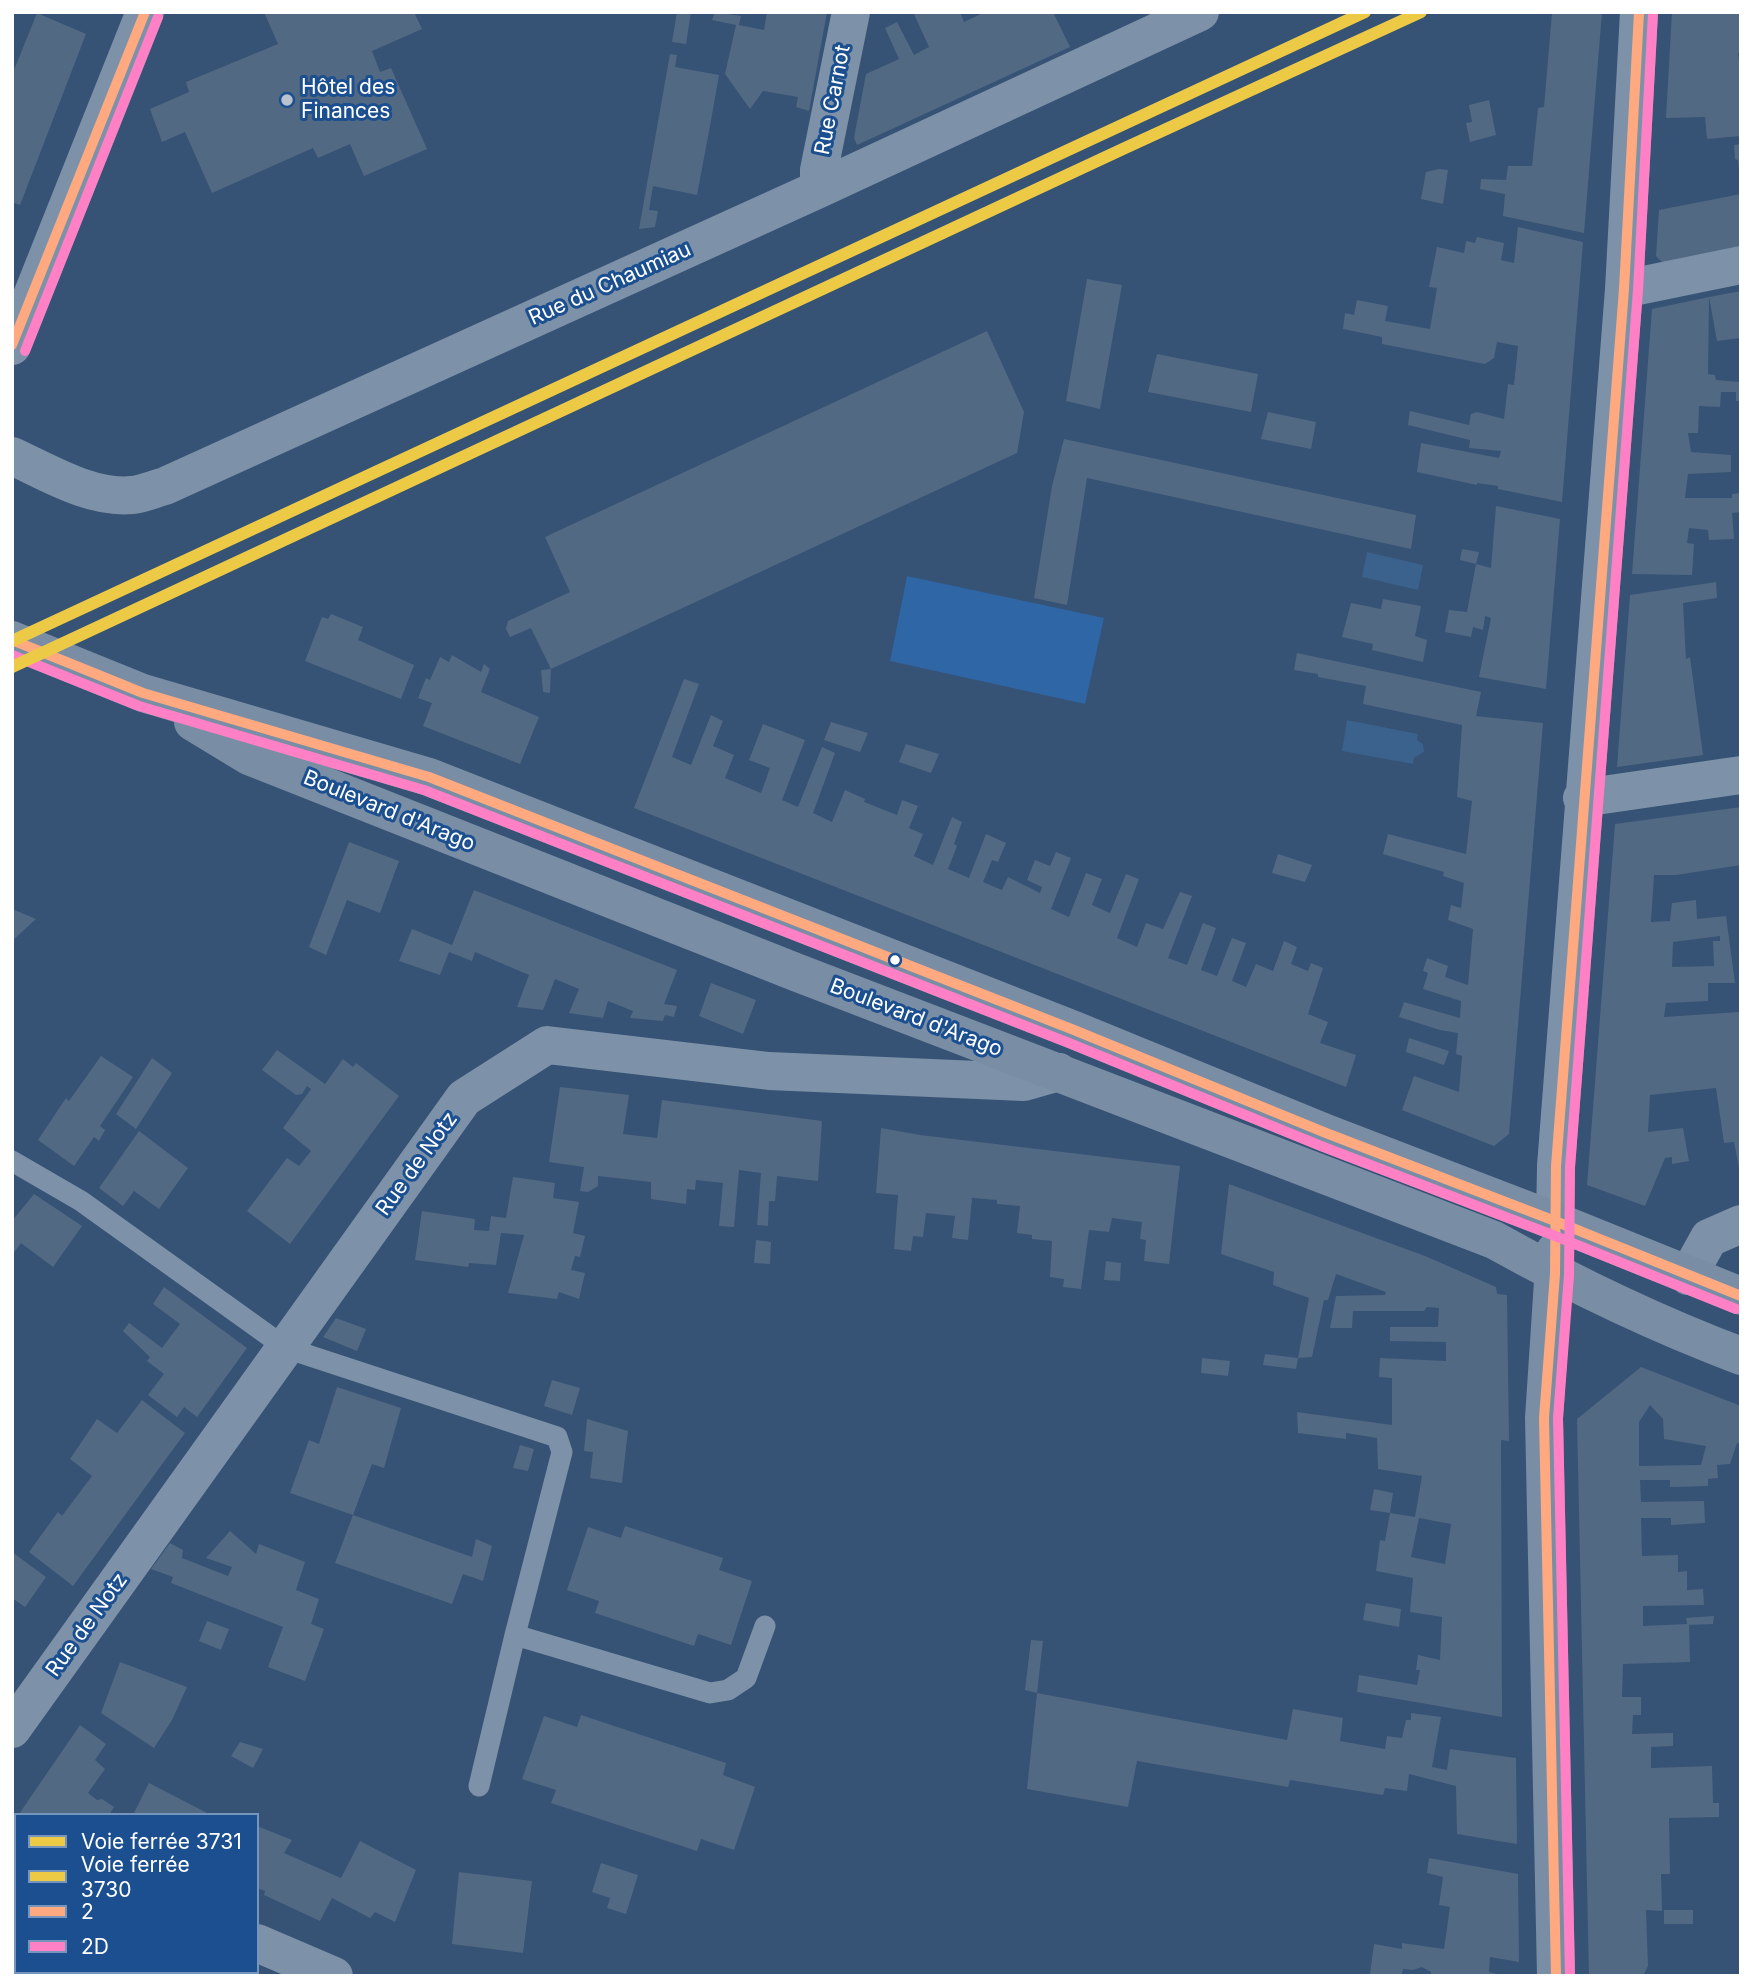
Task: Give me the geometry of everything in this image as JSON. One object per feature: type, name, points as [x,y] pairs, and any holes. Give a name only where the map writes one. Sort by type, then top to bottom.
[{"type":"main road","points":[[12,640],[143,693]]},
{"type":"main road","name":"Boulevard d'Arago","points":[[143,693],[429,777],[1741,1296]]},
{"type":"main road","name":"Boulevard d'Arago","points":[[143,693],[249,756],[798,973],[1494,1240],[1555,1274],[1741,1356]]},
{"type":"main road","points":[[1059,1072],[1074,1030]]},
{"type":"main road","points":[[1555,1221],[1555,1274],[1545,1418],[1556,1976]]},
{"type":"street","points":[[12,346],[145,12]]},
{"type":"street","name":"Rue Carnot","points":[[819,188],[819,170],[851,12]]},
{"type":"street","name":"Rue du Chaumiau","points":[[12,456],[70,482],[114,495],[134,495],[164,486],[1200,12]]},
{"type":"street","points":[[1555,1221],[1556,1166],[1583,798],[1624,289],[1639,12]]},
{"type":"street","points":[[1624,289],[1741,265]]},
{"type":"street","points":[[1583,798],[1741,775]]},
{"type":"street","name":"Rue de Notz","points":[[12,1729],[464,1098],[547,1045],[769,1071],[1024,1082],[1059,1072]]},
{"type":"street","points":[[1688,1276],[1709,1238],[1741,1224]]},
{"type":"street","points":[[259,1944],[334,1976]]},
{"type":"lane","points":[[12,1161],[82,1201],[286,1348],[557,1437],[562,1452],[479,1786]]},
{"type":"lane","points":[[515,1635],[710,1693],[728,1690],[746,1678],[765,1626]]},
{"type":"shaded area","points":[[1367,552],[1423,565],[1418,590],[1362,577]]},
{"type":"shaded area","points":[[907,576],[1104,618],[1085,704],[890,661]]},
{"type":"shaded area","points":[[1347,720],[1418,734],[1417,740],[1423,744],[1424,752],[1414,758],[1413,764],[1342,751]]},
{"type":"building","name":"Hôtel des Finances","points":[[264,12],[414,12],[422,29],[372,51],[380,72],[391,68],[427,149],[364,176],[350,144],[318,158],[313,148],[212,193],[185,132],[162,142],[150,109],[189,92],[186,82],[278,44]]},
{"type":"building","points":[[677,12],[691,12],[686,44],[672,42]]},
{"type":"building","points":[[715,12],[741,16],[739,25],[764,30],[767,12],[827,12],[809,111],[796,107],[798,97],[763,91],[750,109],[725,74],[736,25],[712,20]]},
{"type":"building","points":[[960,12],[964,22],[985,12],[1053,12],[1070,47],[857,145],[854,138],[866,74],[899,59],[885,28],[897,22],[914,55],[929,47],[914,14]]},
{"type":"building","points":[[1602,12],[1584,233],[1503,216],[1505,194],[1480,189],[1481,179],[1506,180],[1508,166],[1532,166],[1538,108],[1544,107],[1552,13]]},
{"type":"building","points":[[1672,12],[1739,12],[1741,136],[1707,139],[1705,117],[1666,118]]},
{"type":"building","points":[[37,13],[86,34],[20,205],[12,202],[12,75]]},
{"type":"building","points":[[670,54],[677,55],[675,67],[719,75],[710,126],[697,195],[653,186],[649,210],[658,211],[655,227],[639,229]]},
{"type":"building","points":[[1489,100],[1496,135],[1470,142],[1466,123],[1472,122],[1469,105]]},
{"type":"building","points":[[1741,144],[1741,169],[1739,169],[1734,145]]},
{"type":"building","points":[[1448,170],[1443,204],[1421,199],[1426,172]]},
{"type":"building","points":[[1741,194],[1741,253],[1668,268],[1656,256],[1659,210]]},
{"type":"building","points":[[1518,227],[1583,242],[1562,502],[1498,489],[1498,486],[1477,485],[1417,472],[1421,443],[1499,458],[1501,451],[1469,448],[1470,440],[1408,425],[1410,411],[1469,425],[1471,414],[1477,412],[1504,419],[1508,384],[1514,385],[1518,346],[1497,342],[1494,358],[1485,364],[1382,344],[1382,337],[1343,329],[1345,313],[1354,315],[1357,300],[1388,306],[1385,321],[1430,329],[1437,288],[1429,287],[1437,247],[1464,253],[1466,241],[1475,243],[1477,237],[1504,243],[1501,260],[1514,263]]},
{"type":"building","points":[[1087,279],[1122,285],[1100,409],[1066,401]]},
{"type":"building","points":[[1741,291],[1741,338],[1717,341],[1709,297]]},
{"type":"building","points":[[1709,297],[1708,374],[1715,375],[1716,380],[1741,382],[1741,401],[1736,401],[1736,392],[1721,392],[1720,407],[1699,406],[1698,433],[1688,433],[1691,452],[1731,455],[1731,472],[1688,474],[1685,498],[1732,498],[1732,494],[1741,493],[1741,512],[1732,513],[1734,539],[1709,540],[1708,530],[1689,528],[1687,543],[1694,544],[1692,575],[1632,574],[1652,309]]},
{"type":"building","points":[[987,331],[1024,412],[1017,453],[551,669],[531,628],[510,637],[506,629],[508,621],[570,592],[545,537]]},
{"type":"building","points":[[1157,354],[1258,374],[1251,412],[1148,392]]},
{"type":"building","points":[[1268,412],[1316,422],[1311,449],[1261,439]]},
{"type":"building","points":[[1064,439],[1416,515],[1411,549],[1087,478],[1067,605],[1034,598],[1052,486]]},
{"type":"building","points":[[1496,506],[1560,519],[1546,689],[1479,677],[1491,618],[1485,616],[1483,630],[1473,627],[1471,637],[1445,632],[1449,610],[1467,612],[1476,564],[1491,568]]},
{"type":"building","points":[[1462,549],[1479,552],[1476,564],[1460,560]]},
{"type":"building","points":[[1716,582],[1717,598],[1683,603],[1686,659],[1690,657],[1703,755],[1617,767],[1630,595]]},
{"type":"building","points":[[1383,599],[1421,606],[1415,636],[1427,640],[1423,662],[1372,650],[1373,644],[1342,637],[1351,603],[1381,609]]},
{"type":"building","points":[[331,614],[363,627],[358,640],[414,665],[401,699],[305,661],[322,617],[328,619]]},
{"type":"building","points":[[1297,653],[1481,692],[1476,716],[1543,723],[1509,1134],[1494,1146],[1402,1110],[1414,1076],[1459,1092],[1462,1056],[1456,1054],[1458,1033],[1399,1017],[1404,1002],[1460,1018],[1461,1001],[1423,989],[1428,973],[1423,971],[1427,958],[1448,966],[1445,977],[1468,985],[1473,929],[1448,920],[1451,905],[1461,908],[1464,883],[1443,876],[1444,872],[1383,854],[1388,834],[1466,854],[1472,801],[1457,797],[1462,725],[1363,704],[1366,686],[1294,670]]},
{"type":"building","points":[[452,655],[481,672],[484,664],[490,669],[481,692],[539,717],[520,764],[423,726],[432,703],[418,698],[426,678],[430,680],[440,657],[449,662]]},
{"type":"building","points":[[551,669],[550,693],[543,692],[541,670]]},
{"type":"building","points":[[684,679],[699,684],[672,757],[691,765],[711,715],[723,721],[713,746],[734,755],[725,778],[761,793],[770,768],[749,760],[763,724],[805,740],[782,800],[798,807],[822,747],[835,753],[813,813],[832,822],[845,790],[865,799],[864,802],[897,815],[902,800],[918,806],[909,828],[923,834],[914,856],[933,865],[952,817],[962,822],[948,869],[969,878],[986,834],[1006,843],[998,862],[992,860],[983,882],[1002,890],[1008,877],[1040,893],[1042,887],[1027,880],[1035,860],[1050,866],[1056,852],[1071,858],[1051,909],[1069,917],[1086,873],[1102,879],[1092,905],[1110,913],[1126,874],[1139,879],[1117,938],[1137,947],[1146,923],[1163,929],[1180,892],[1192,896],[1168,958],[1187,965],[1203,923],[1216,928],[1201,970],[1217,976],[1232,938],[1246,943],[1232,981],[1246,987],[1256,964],[1273,971],[1284,941],[1297,947],[1291,964],[1308,971],[1311,963],[1323,968],[1308,1014],[1328,1022],[1320,1043],[1356,1055],[1346,1087],[634,808]]},
{"type":"building","points":[[831,722],[868,733],[860,752],[824,740]]},
{"type":"building","points":[[906,744],[939,754],[931,773],[899,762]]},
{"type":"building","points":[[1741,807],[1741,865],[1676,875],[1654,875],[1651,922],[1670,921],[1672,903],[1696,900],[1697,919],[1726,916],[1735,983],[1708,983],[1708,1001],[1666,1003],[1664,1017],[1739,1012],[1741,1178],[1734,1142],[1724,1143],[1716,1088],[1650,1095],[1648,1132],[1683,1128],[1689,1161],[1672,1164],[1672,1157],[1665,1158],[1645,1206],[1587,1185],[1615,824]],"holes":[[[1720,936],[1720,941],[1713,941],[1714,966],[1672,967],[1673,942]]]},
{"type":"building","points":[[349,842],[399,861],[380,913],[347,900],[326,955],[309,947]]},
{"type":"building","points":[[1278,854],[1312,865],[1305,882],[1272,873]]},
{"type":"building","points":[[474,890],[677,970],[664,1004],[677,1006],[674,1017],[665,1015],[663,1021],[630,1018],[633,1011],[608,1001],[603,1018],[569,1013],[579,989],[555,979],[543,1010],[517,1007],[529,975],[475,952],[472,961],[449,952],[440,975],[399,961],[412,929],[452,945]]},
{"type":"building","points":[[12,909],[36,919],[12,941]]},
{"type":"building","points":[[711,983],[756,1000],[743,1034],[699,1016]]},
{"type":"building","points":[[1409,1038],[1449,1051],[1444,1065],[1406,1052]]},
{"type":"building","points":[[277,1050],[325,1084],[343,1059],[353,1067],[356,1063],[399,1096],[290,1244],[247,1211],[287,1158],[299,1166],[311,1151],[283,1128],[311,1089],[307,1086],[302,1094],[296,1095],[262,1070]]},
{"type":"building","points":[[101,1056],[133,1077],[100,1126],[105,1130],[99,1141],[94,1137],[74,1166],[38,1140],[66,1098],[69,1101]]},
{"type":"building","points":[[152,1058],[172,1073],[136,1129],[116,1114]]},
{"type":"building","points":[[560,1087],[629,1095],[623,1134],[657,1138],[662,1100],[822,1121],[818,1181],[777,1176],[775,1201],[769,1201],[768,1226],[757,1225],[761,1173],[739,1170],[734,1227],[719,1226],[723,1183],[696,1180],[695,1190],[687,1189],[686,1204],[651,1199],[651,1182],[598,1176],[598,1186],[588,1192],[580,1191],[584,1167],[549,1162]]},
{"type":"building","points":[[881,1128],[1180,1166],[1169,1264],[1144,1261],[1146,1240],[1140,1239],[1142,1222],[1112,1218],[1109,1232],[1089,1230],[1081,1289],[1063,1287],[1064,1279],[1050,1277],[1052,1241],[1032,1239],[1032,1235],[1017,1233],[1020,1206],[997,1204],[997,1200],[972,1198],[968,1240],[952,1238],[955,1216],[926,1213],[923,1237],[913,1236],[911,1251],[894,1249],[898,1195],[876,1193]]},
{"type":"building","points":[[139,1131],[188,1168],[159,1209],[134,1191],[123,1206],[99,1188]]},
{"type":"building","points":[[513,1177],[555,1183],[553,1198],[579,1202],[573,1233],[585,1236],[580,1257],[575,1256],[571,1270],[585,1273],[579,1299],[559,1292],[557,1299],[508,1293],[524,1235],[501,1233],[496,1265],[469,1263],[468,1267],[415,1260],[422,1211],[475,1219],[474,1230],[489,1231],[491,1216],[506,1218]]},
{"type":"building","points":[[1229,1184],[1425,1256],[1496,1287],[1497,1294],[1507,1295],[1509,1441],[1501,1440],[1502,1717],[1357,1692],[1359,1675],[1417,1685],[1420,1670],[1416,1670],[1418,1655],[1440,1660],[1442,1617],[1410,1612],[1413,1578],[1376,1571],[1380,1540],[1385,1541],[1390,1513],[1415,1517],[1422,1476],[1378,1469],[1377,1438],[1346,1433],[1346,1439],[1298,1433],[1297,1412],[1392,1425],[1392,1378],[1379,1377],[1380,1358],[1446,1361],[1446,1342],[1390,1341],[1390,1327],[1438,1327],[1439,1308],[1427,1307],[1424,1311],[1353,1311],[1352,1328],[1330,1328],[1336,1296],[1385,1295],[1386,1292],[1336,1274],[1328,1300],[1324,1300],[1312,1357],[1298,1358],[1309,1298],[1273,1285],[1274,1272],[1221,1254]],"holes":[[[1419,1518],[1451,1524],[1445,1564],[1411,1557]]]},
{"type":"building","points":[[34,1194],[82,1226],[53,1267],[21,1243],[12,1255],[12,1221]]},
{"type":"building","points":[[756,1240],[771,1242],[770,1264],[754,1263]]},
{"type":"building","points":[[1106,1261],[1121,1263],[1120,1281],[1104,1280]]},
{"type":"building","points":[[164,1287],[247,1348],[197,1417],[184,1407],[177,1417],[148,1395],[164,1374],[147,1361],[150,1357],[123,1331],[129,1323],[162,1348],[180,1324],[153,1304]]},
{"type":"building","points":[[336,1318],[366,1329],[357,1351],[323,1337]]},
{"type":"building","points":[[1265,1354],[1298,1358],[1296,1369],[1263,1365]]},
{"type":"building","points":[[1202,1358],[1230,1361],[1228,1376],[1201,1373]]},
{"type":"building","points":[[1641,1367],[1741,1406],[1741,1445],[1737,1443],[1730,1464],[1717,1465],[1718,1478],[1708,1479],[1708,1486],[1670,1487],[1670,1480],[1640,1480],[1641,1502],[1704,1501],[1705,1523],[1671,1525],[1671,1518],[1641,1518],[1642,1556],[1678,1555],[1678,1572],[1687,1571],[1687,1590],[1703,1589],[1704,1605],[1643,1606],[1643,1626],[1687,1624],[1686,1618],[1714,1616],[1713,1624],[1689,1625],[1690,1662],[1623,1664],[1622,1697],[1641,1697],[1641,1715],[1633,1715],[1632,1734],[1673,1733],[1673,1746],[1651,1747],[1651,1768],[1712,1766],[1713,1803],[1719,1803],[1719,1817],[1669,1818],[1670,1874],[1661,1874],[1662,1911],[1646,1910],[1648,1966],[1643,1976],[1589,1976],[1577,1419]],"holes":[[[1650,1405],[1663,1419],[1664,1439],[1706,1446],[1701,1465],[1639,1466],[1639,1422]]]},
{"type":"building","points":[[552,1380],[580,1388],[572,1415],[544,1406]]},
{"type":"building","points":[[337,1387],[401,1408],[384,1468],[372,1464],[353,1515],[290,1493],[309,1440],[319,1444]]},
{"type":"building","points":[[142,1400],[185,1433],[73,1586],[29,1552],[58,1512],[62,1516],[92,1476],[70,1459],[97,1419],[117,1433]]},
{"type":"building","points":[[587,1419],[628,1431],[622,1483],[590,1478],[593,1452],[584,1451]]},
{"type":"building","points":[[520,1445],[534,1449],[528,1471],[513,1468]]},
{"type":"building","points":[[1374,1489],[1393,1493],[1390,1513],[1370,1510]]},
{"type":"building","points":[[353,1515],[472,1557],[476,1539],[492,1546],[483,1581],[463,1574],[452,1604],[335,1563]]},
{"type":"building","points":[[625,1526],[723,1558],[719,1570],[752,1581],[731,1645],[698,1634],[694,1646],[595,1613],[599,1601],[567,1590],[588,1527],[621,1538]]},
{"type":"building","points":[[230,1531],[256,1554],[259,1544],[305,1562],[296,1590],[319,1599],[311,1624],[324,1629],[305,1681],[268,1667],[283,1627],[171,1583],[173,1577],[151,1569],[170,1543],[183,1550],[182,1558],[228,1576],[232,1567],[206,1558]]},
{"type":"building","points":[[12,1552],[46,1577],[25,1607],[12,1598]]},
{"type":"building","points":[[1366,1603],[1401,1609],[1399,1627],[1363,1620]]},
{"type":"building","points":[[207,1621],[229,1629],[221,1650],[199,1641]]},
{"type":"building","points":[[1031,1640],[1043,1641],[1037,1693],[1025,1690]]},
{"type":"building","points":[[120,1662],[187,1687],[172,1720],[154,1748],[101,1713]]},
{"type":"building","points":[[1037,1693],[1287,1740],[1293,1709],[1343,1718],[1340,1741],[1385,1749],[1387,1736],[1402,1738],[1406,1720],[1411,1720],[1411,1713],[1441,1717],[1432,1767],[1447,1770],[1450,1749],[1516,1758],[1517,1844],[1457,1834],[1456,1786],[1409,1774],[1407,1791],[1385,1788],[1383,1795],[1290,1780],[1288,1787],[1137,1761],[1128,1807],[1027,1789]]},
{"type":"building","points":[[581,1715],[726,1763],[723,1775],[755,1787],[734,1850],[701,1839],[697,1851],[551,1803],[556,1790],[522,1779],[544,1716],[577,1727]]},
{"type":"building","points":[[80,1725],[106,1744],[95,1760],[105,1769],[88,1793],[114,1807],[110,1813],[20,1813]]},
{"type":"building","points":[[240,1742],[263,1749],[253,1768],[231,1756]]},
{"type":"building","points":[[149,1783],[207,1813],[134,1813]]},
{"type":"building","points":[[259,1827],[292,1840],[284,1853],[341,1878],[360,1841],[416,1870],[395,1922],[375,1912],[370,1918],[332,1898],[320,1921],[264,1895],[265,1891],[259,1889]]},
{"type":"building","points":[[1429,1858],[1518,1874],[1519,1962],[1490,1957],[1489,1972],[1504,1976],[1431,1976],[1431,1972],[1422,1967],[1403,1969],[1401,1976],[1370,1974],[1374,1944],[1402,1949],[1402,1943],[1444,1949],[1450,1907],[1439,1905],[1443,1877],[1427,1873]]},
{"type":"building","points":[[601,1863],[638,1875],[626,1914],[607,1908],[610,1898],[592,1892]]},
{"type":"building","points":[[459,1872],[532,1881],[523,1953],[452,1944]]},
{"type":"building","points":[[1664,1910],[1693,1910],[1693,1924],[1664,1924]]},
{"type":"rail line","name":"3730","points":[[12,641],[1365,12]]},
{"type":"rail line","name":"3731","points":[[12,667],[1421,12]]},
{"type":"transit line","name":"2","points":[[12,345],[145,12]]},
{"type":"transit line","name":"2","points":[[1556,1976],[1544,1418],[1555,1274],[1556,1166],[1624,289],[1639,12]]},
{"type":"transit line","name":"2D","points":[[1570,1976],[1558,1418],[1569,1275],[1570,1167],[1638,290],[1653,13]]},
{"type":"transit line","name":"2D","points":[[25,351],[158,17]]},
{"type":"transit line","name":"2","points":[[12,640],[143,693],[429,777],[1741,1296]]},
{"type":"transit line","name":"2D","points":[[12,655],[139,706],[424,790],[1736,1309]]},
{"type":"place","name":"Hôtel des Finances","points":[[287,100]]}]
